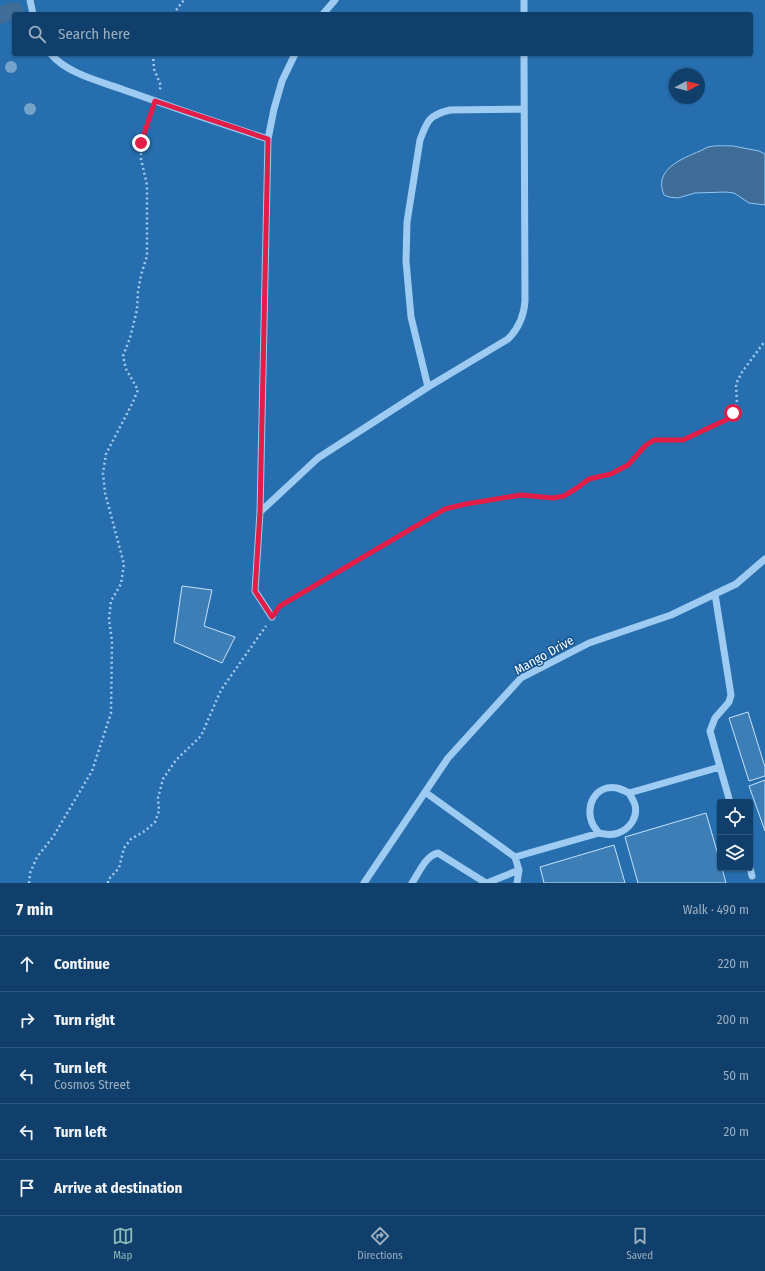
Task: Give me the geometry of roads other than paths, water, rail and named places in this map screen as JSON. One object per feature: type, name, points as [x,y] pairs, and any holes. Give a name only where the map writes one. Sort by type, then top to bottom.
[{"type":"street","points":[[30,0],[33,12]]},
{"type":"street","points":[[325,12],[335,0]]},
{"type":"street","points":[[524,0],[524,12]]},
{"type":"street","points":[[53,56],[57,61],[78,73],[268,139]]},
{"type":"street","points":[[272,617],[255,591],[260,512],[268,139],[274,109],[282,81],[294,56]]},
{"type":"street","points":[[260,512],[318,458],[428,387],[508,340],[515,332],[524,313],[525,294],[524,56]]},
{"type":"street","points":[[428,387],[411,317],[406,261],[407,222],[420,140],[424,128],[430,118],[450,110],[524,109]]},
{"type":"street","name":"Mango Drive","points":[[364,883],[448,758],[521,678],[589,643],[671,615],[736,584],[765,559]]},
{"type":"street","points":[[715,594],[731,695],[729,702],[714,718],[710,731],[729,799]]},
{"type":"street","points":[[599,833],[593,825],[590,805],[595,794],[604,788],[617,788],[629,793],[720,767]]},
{"type":"street","points":[[425,792],[515,857],[519,870],[517,883]]},
{"type":"street","points":[[515,857],[599,833],[608,835],[618,834],[628,827],[635,818],[635,805],[629,793]]},
{"type":"street","points":[[412,883],[429,858],[438,854],[486,883],[519,870]]},
{"type":"street","points":[[751,871],[752,876]]},
{"type":"waterway","points":[[0,15],[15,11]]}]
